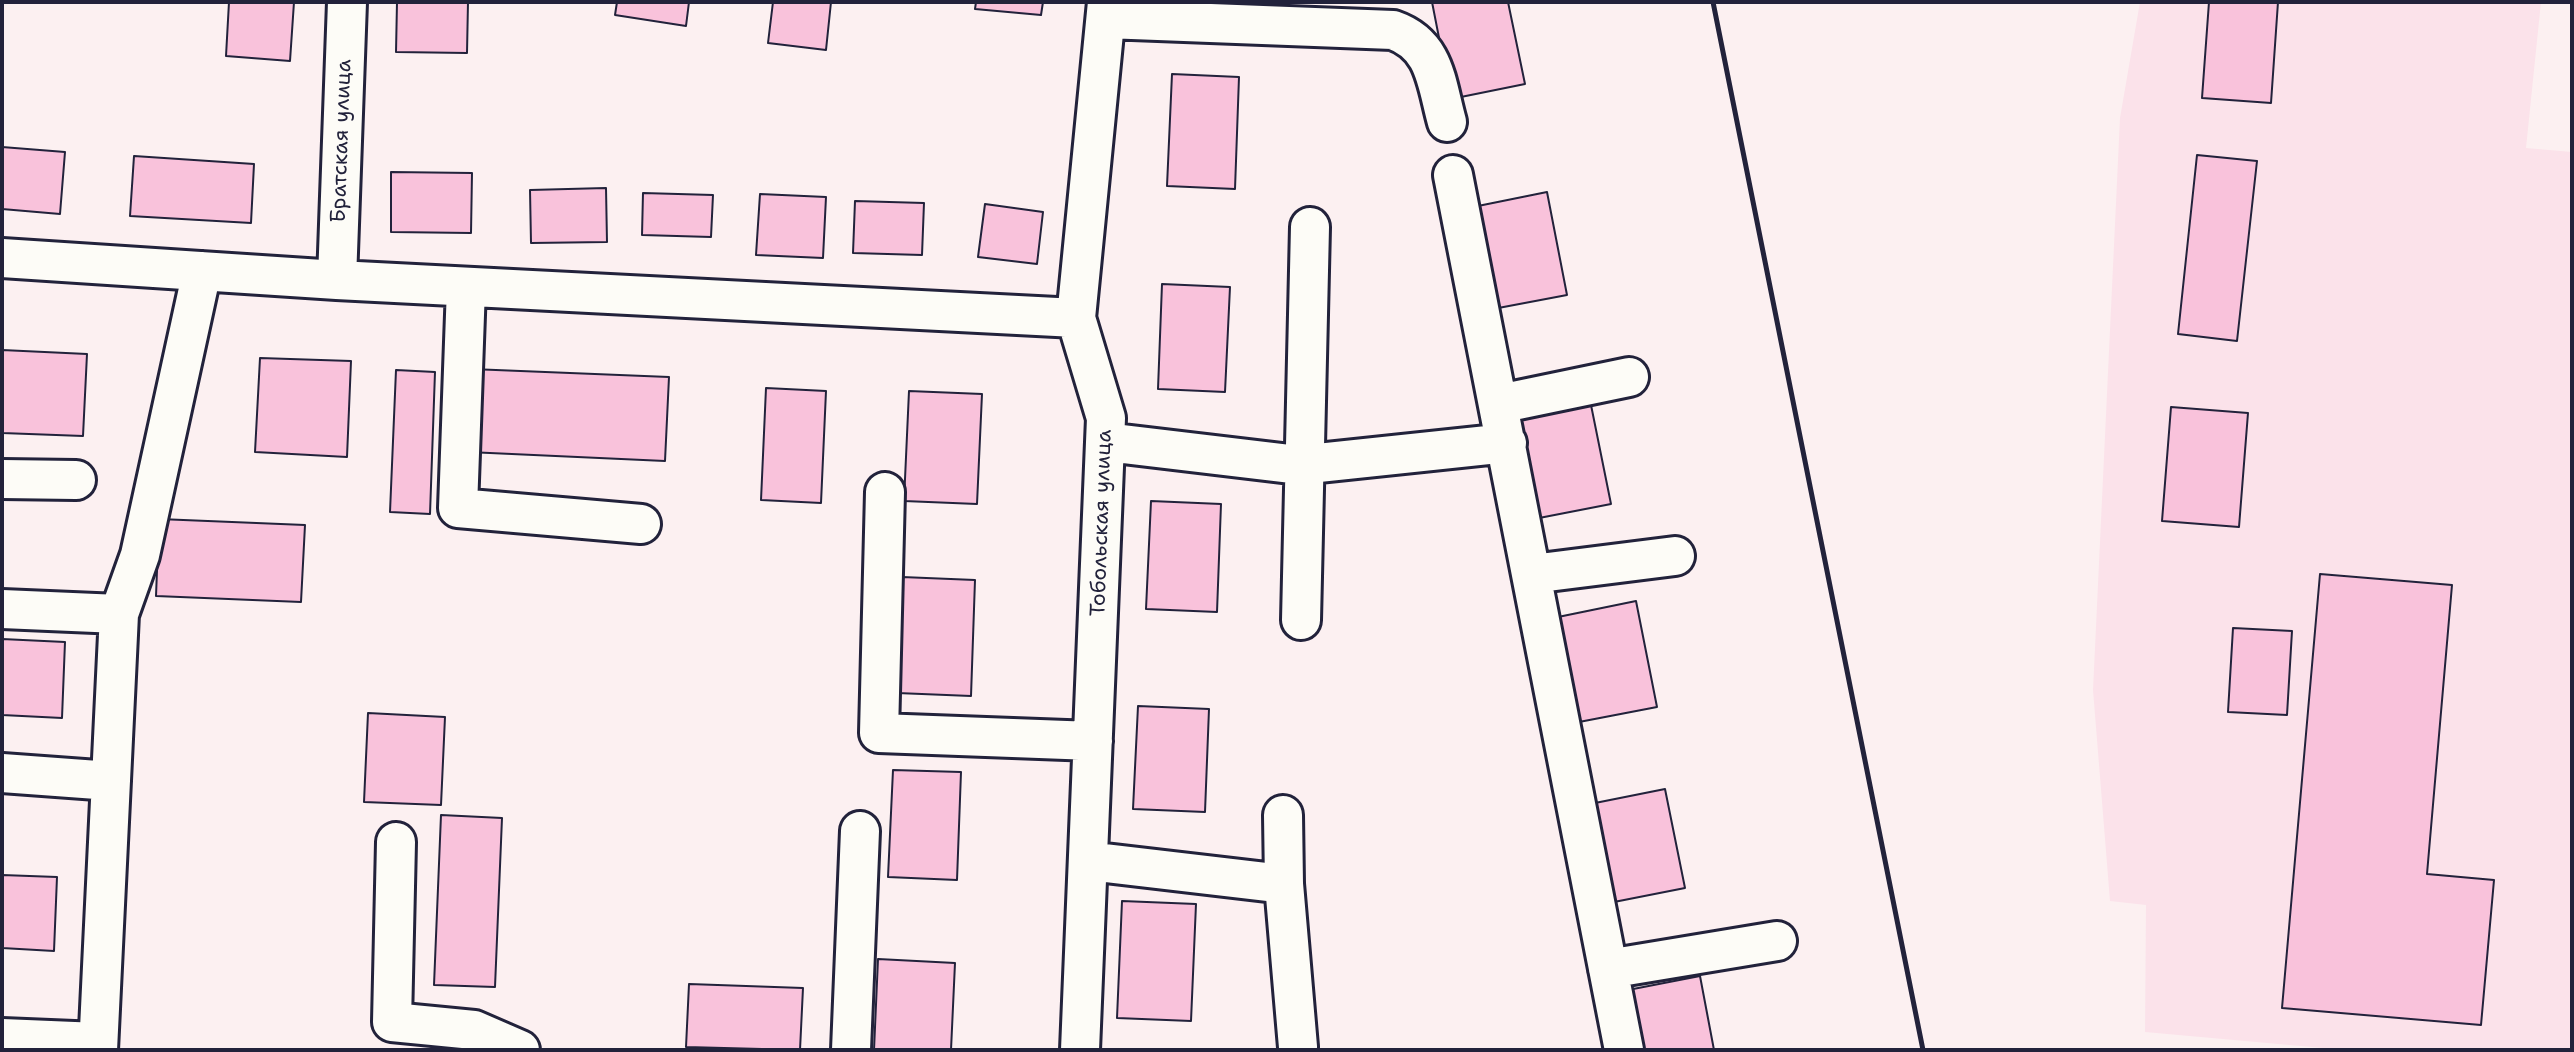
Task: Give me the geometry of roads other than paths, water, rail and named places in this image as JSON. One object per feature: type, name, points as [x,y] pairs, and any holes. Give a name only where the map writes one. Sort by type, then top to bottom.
[{"type":"street","name":"Братская улица","points":[[337,280],[347,2]]},
{"type":"street","points":[[1106,10],[1316,15],[1393,30],[1411,37],[1429,57],[1447,122]]},
{"type":"street","name":"Тобольская улица","points":[[1080,1050],[1106,418],[1076,318],[1106,10]]},
{"type":"street","points":[[1452,175],[1507,443],[1624,1050]]},
{"type":"street","points":[[1301,620],[1310,227]]},
{"type":"street","points":[[2,258],[337,280],[1076,318]]},
{"type":"street","points":[[2,1038],[98,1046],[119,614],[140,555],[202,271]]},
{"type":"street","points":[[466,287],[458,508],[641,524]]},
{"type":"street","points":[[1499,404],[1629,377]]},
{"type":"street","points":[[1105,442],[1299,465],[1507,443]]},
{"type":"street","points":[[2,479],[76,480]]},
{"type":"street","points":[[885,492],[879,733],[1093,741]]},
{"type":"street","points":[[1532,574],[1675,556]]},
{"type":"street","points":[[2,609],[119,614]]},
{"type":"street","points":[[2,773],[111,781]]},
{"type":"street","points":[[1283,815],[1284,884],[1298,1048]]},
{"type":"street","points":[[851,1050],[860,831]]},
{"type":"street","points":[[396,842],[391,1022],[474,1030],[520,1050]]},
{"type":"street","points":[[1088,861],[1284,884]]},
{"type":"street","points":[[1608,969],[1777,941]]},
{"type":"railway","points":[[1713,2],[1923,1050]]}]
